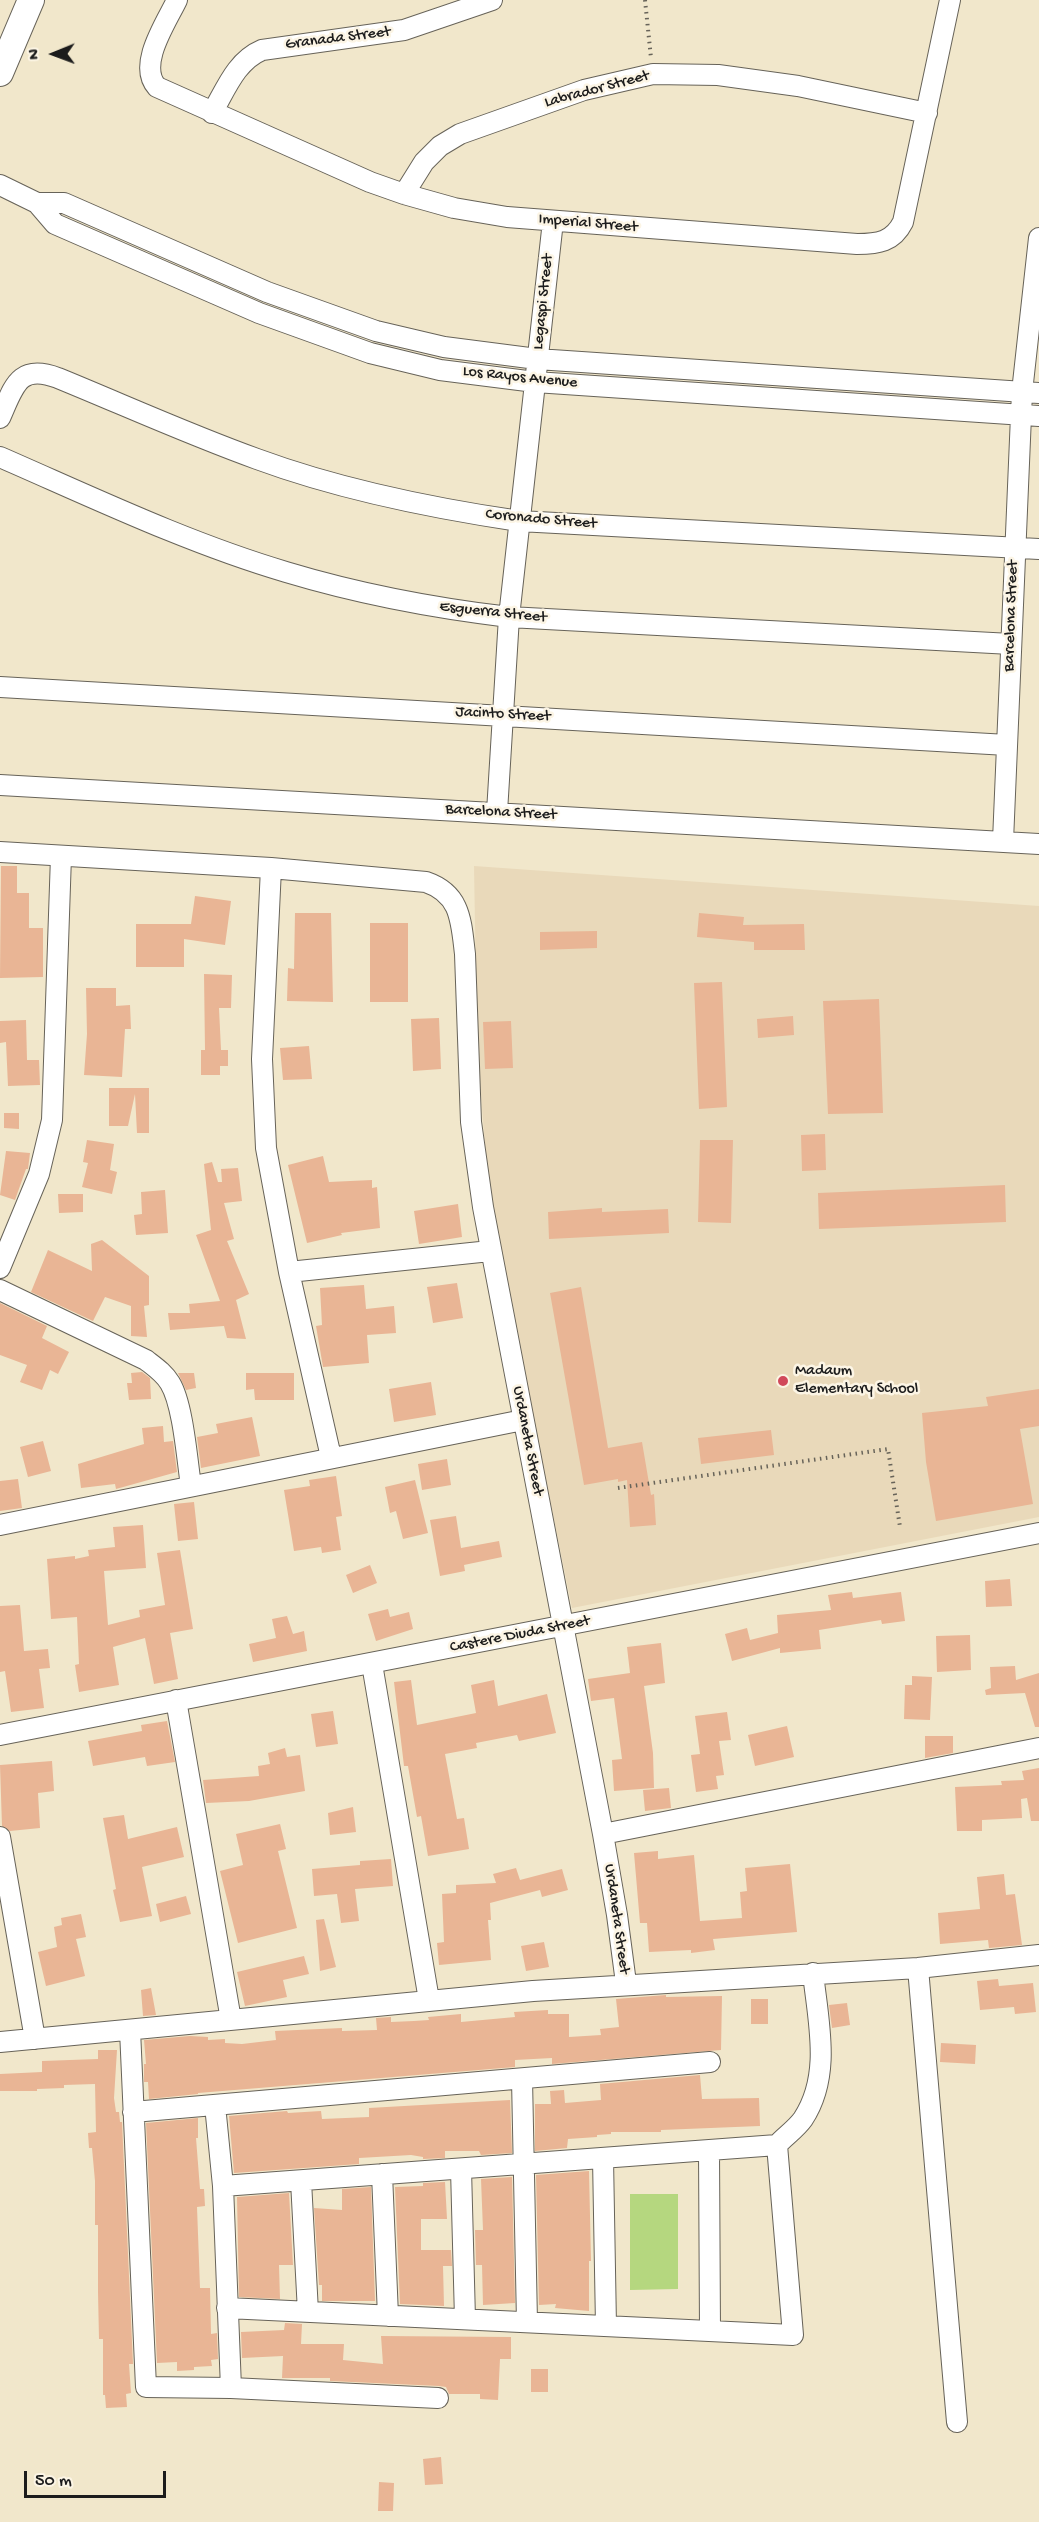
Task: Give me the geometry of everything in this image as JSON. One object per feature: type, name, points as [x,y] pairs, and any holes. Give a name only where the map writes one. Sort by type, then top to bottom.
[{"type":"main road","points":[[0,73],[32,0]]},
{"type":"street","name":"Imperial Street","points":[[177,0],[150,60],[150,75],[157,87],[334,168],[404,194],[454,208],[507,217],[857,244],[888,240],[897,233],[903,222],[927,113],[944,1]]},
{"type":"street","name":"Granada Street","points":[[213,113],[242,63],[251,55],[262,50],[404,30],[492,0]]},
{"type":"street","name":"Labrador Street","points":[[404,194],[424,162],[440,146],[460,134],[584,90],[653,74],[718,75],[798,86],[927,113]]},
{"type":"street","name":"Los Rayos Avenue","points":[[0,185],[38,203],[64,203],[267,292],[376,331],[444,347],[537,359],[1030,392]]},
{"type":"street","name":"Los Rayos Avenue","points":[[38,203],[55,224],[258,313],[370,353],[440,370],[535,381],[1030,415]]},
{"type":"street","points":[[55,224],[64,203]]},
{"type":"street","name":"Legaspi Street","points":[[497,812],[509,617],[553,221]]},
{"type":"street","points":[[109,247],[118,226]]},
{"type":"street","name":"Barcelona Street","points":[[1003,841],[1015,547],[1030,415],[1039,238]]},
{"type":"street","name":"Coronado Street","points":[[0,418],[18,382],[30,373],[47,374],[257,460],[399,499],[519,521],[1039,549]]},
{"type":"street","name":"Esguerra Street","points":[[0,457],[187,536],[285,572],[346,589],[438,608],[509,617],[1011,645]]},
{"type":"street","name":"Jacinto Street","points":[[0,687],[1007,746]]},
{"type":"street","name":"Barcelona Street","points":[[0,785],[1039,844]]},
{"type":"street","points":[[0,852],[271,868],[262,1059],[262,1102],[266,1148],[289,1272],[331,1457]]},
{"type":"street","points":[[0,1268],[39,1173],[52,1120],[61,856]]},
{"type":"street","name":"Urdaneta Street","points":[[271,868],[426,882],[440,887],[452,897],[462,931],[471,1122],[490,1251],[603,1834],[626,1983]]},
{"type":"street","points":[[289,1272],[490,1251]]},
{"type":"street","points":[[0,1290],[146,1360],[160,1370],[171,1384],[177,1399],[191,1486]]},
{"type":"street","points":[[0,1525],[523,1420]]},
{"type":"street","name":"Castere Diuda Street","points":[[0,1735],[1039,1533]]},
{"type":"street","points":[[372,1664],[429,2000]]},
{"type":"street","points":[[176,1700],[231,2020]]},
{"type":"street","points":[[603,1834],[1039,1748]]},
{"type":"street","points":[[0,1838],[35,2039]]},
{"type":"street","points":[[0,2042],[626,1983],[918,1968],[1039,1955]]},
{"type":"street","points":[[918,1968],[957,2422]]},
{"type":"street","points":[[223,2186],[777,2145],[802,2120],[817,2088],[821,2054],[813,1973]]},
{"type":"street","points":[[130,2030],[146,2387],[231,2388],[438,2398]]},
{"type":"street","points":[[133,2112],[710,2062]]},
{"type":"street","points":[[522,2079],[527,2322]]},
{"type":"street","points":[[215,2105],[223,2186],[231,2388]]},
{"type":"street","points":[[227,2308],[793,2335],[777,2145]]},
{"type":"street","points":[[709,2150],[710,2331]]},
{"type":"street","points":[[603,2158],[606,2326]]},
{"type":"street","points":[[461,2169],[465,2319]]},
{"type":"street","points":[[382,2174],[388,2316]]},
{"type":"street","points":[[301,2181],[308,2312]]},
{"type":"path","points":[[645,0],[653,74]]},
{"type":"path","points":[[618,1488],[888,1449],[900,1527]]},
{"type":"shaded area","points":[[474,866],[1039,906],[1039,1517],[572,1608],[498,1245],[486,1160],[477,1041]]},
{"type":"green space","points":[[630,2194],[678,2194],[678,2289],[630,2290]]},
{"type":"building","points":[[1,866],[17,866],[17,893],[29,893],[29,928],[43,928],[43,977],[0,978]]},
{"type":"building","points":[[195,896],[231,901],[225,945],[184,939],[184,967],[136,967],[136,924],[191,924]]},
{"type":"building","points":[[295,913],[331,913],[333,1002],[287,1001],[288,968],[294,969]]},
{"type":"building","points":[[699,913],[744,917],[743,925],[804,924],[805,950],[754,950],[754,942],[697,937]]},
{"type":"building","points":[[370,923],[408,923],[408,1002],[370,1002]]},
{"type":"building","points":[[597,931],[597,948],[540,950],[540,932]]},
{"type":"building","points":[[204,974],[232,975],[231,1008],[219,1008],[221,1050],[228,1050],[228,1066],[220,1066],[220,1075],[201,1075],[201,1050],[205,1050]]},
{"type":"building","points":[[722,982],[727,1107],[699,1109],[694,983]]},
{"type":"building","points":[[86,988],[116,988],[116,1006],[130,1005],[131,1029],[125,1029],[122,1077],[84,1075],[87,1034]]},
{"type":"building","points":[[879,999],[883,1113],[828,1114],[823,1001]]},
{"type":"building","points":[[793,1016],[794,1035],[758,1038],[757,1019]]},
{"type":"building","points":[[439,1018],[441,1069],[413,1071],[411,1019]]},
{"type":"building","points":[[26,1020],[27,1060],[39,1060],[40,1085],[8,1086],[6,1042],[0,1043],[0,1021]]},
{"type":"building","points":[[511,1021],[513,1068],[485,1069],[483,1022]]},
{"type":"building","points":[[309,1046],[312,1079],[283,1080],[280,1048]]},
{"type":"building","points":[[109,1088],[149,1088],[149,1133],[137,1133],[135,1094],[128,1126],[109,1126]]},
{"type":"building","points":[[4,1113],[19,1113],[19,1129],[4,1128]]},
{"type":"building","points":[[825,1134],[826,1170],[802,1171],[801,1135]]},
{"type":"building","points":[[87,1140],[114,1144],[110,1170],[117,1172],[112,1194],[82,1187],[88,1163],[83,1162]]},
{"type":"building","points":[[700,1140],[733,1140],[731,1223],[698,1222]]},
{"type":"building","points":[[6,1151],[30,1153],[28,1169],[26,1169],[15,1200],[0,1195]]},
{"type":"building","points":[[323,1156],[329,1182],[372,1180],[372,1188],[377,1187],[380,1228],[341,1233],[342,1235],[307,1243],[288,1165]]},
{"type":"building","points":[[212,1162],[218,1182],[222,1182],[221,1169],[238,1168],[242,1201],[224,1203],[234,1239],[227,1241],[249,1294],[236,1300],[246,1339],[227,1338],[224,1326],[170,1330],[168,1313],[190,1313],[189,1304],[220,1301],[196,1235],[211,1230],[204,1164]]},
{"type":"building","points":[[1005,1185],[1006,1222],[819,1229],[818,1193]]},
{"type":"building","points":[[165,1190],[168,1233],[136,1235],[134,1215],[142,1214],[141,1192]]},
{"type":"building","points":[[58,1194],[83,1194],[83,1212],[59,1213]]},
{"type":"building","points":[[458,1204],[462,1237],[419,1244],[414,1211]]},
{"type":"building","points":[[602,1208],[602,1212],[668,1209],[669,1233],[549,1239],[548,1212]]},
{"type":"building","points":[[102,1240],[149,1276],[149,1305],[144,1306],[147,1337],[131,1336],[131,1306],[105,1297],[93,1321],[31,1292],[48,1250],[92,1271],[91,1244]]},
{"type":"building","points":[[457,1283],[463,1318],[433,1323],[427,1287]]},
{"type":"building","points":[[364,1285],[366,1309],[394,1306],[396,1333],[367,1335],[369,1363],[323,1367],[316,1326],[322,1325],[320,1288]]},
{"type":"building","points":[[581,1287],[608,1448],[642,1442],[651,1495],[654,1494],[656,1525],[630,1527],[627,1480],[618,1482],[618,1479],[584,1485],[550,1293]]},
{"type":"building","points":[[0,1303],[47,1326],[42,1338],[69,1352],[58,1374],[50,1370],[42,1390],[20,1382],[27,1365],[0,1355]]},
{"type":"building","points":[[142,1372],[150,1378],[151,1399],[129,1400],[127,1383],[132,1383],[131,1373]]},
{"type":"building","points":[[178,1373],[194,1373],[196,1388],[186,1390]]},
{"type":"building","points":[[246,1373],[294,1373],[294,1400],[255,1400],[254,1389],[246,1390]]},
{"type":"building","points":[[431,1382],[436,1415],[394,1422],[389,1389]]},
{"type":"building","points":[[1039,1389],[1039,1426],[1020,1429],[1033,1504],[936,1521],[926,1462],[922,1413],[988,1406],[986,1397]]},
{"type":"building","points":[[252,1417],[260,1456],[201,1468],[197,1437],[218,1433],[216,1424]]},
{"type":"building","points":[[163,1426],[164,1442],[173,1441],[177,1472],[116,1489],[115,1484],[81,1488],[78,1464],[144,1444],[142,1428]]},
{"type":"building","points":[[771,1430],[774,1455],[701,1464],[698,1438]]},
{"type":"building","points":[[43,1441],[51,1471],[28,1477],[20,1447]]},
{"type":"building","points":[[447,1459],[451,1485],[422,1490],[418,1464]]},
{"type":"building","points":[[336,1476],[342,1516],[336,1517],[341,1550],[322,1553],[321,1547],[294,1551],[284,1490],[310,1486],[309,1480]]},
{"type":"building","points":[[18,1479],[22,1508],[0,1511],[0,1481]]},
{"type":"building","points":[[415,1480],[428,1533],[403,1539],[396,1511],[390,1513],[385,1487]]},
{"type":"building","points":[[194,1502],[198,1539],[178,1541],[174,1504]]},
{"type":"building","points":[[456,1516],[461,1548],[499,1541],[502,1557],[464,1565],[465,1571],[440,1576],[430,1520]]},
{"type":"building","points":[[143,1525],[146,1568],[104,1571],[108,1625],[140,1617],[139,1610],[165,1605],[157,1553],[180,1550],[193,1629],[170,1633],[178,1679],[154,1684],[145,1638],[113,1647],[119,1685],[79,1692],[75,1665],[79,1664],[77,1617],[51,1619],[47,1559],[75,1556],[75,1559],[89,1556],[88,1550],[115,1547],[113,1527]]},
{"type":"building","points":[[370,1565],[377,1583],[353,1593],[346,1575]]},
{"type":"building","points":[[1010,1579],[1012,1606],[986,1607],[985,1581]]},
{"type":"building","points":[[852,1592],[853,1598],[901,1592],[905,1621],[882,1624],[881,1620],[819,1630],[821,1649],[780,1653],[780,1648],[732,1661],[725,1634],[747,1628],[750,1640],[778,1633],[777,1615],[831,1610],[828,1595]]},
{"type":"building","points":[[20,1605],[24,1651],[48,1649],[50,1668],[39,1669],[44,1708],[11,1712],[5,1671],[0,1672],[0,1606]]},
{"type":"building","points":[[388,1609],[390,1617],[409,1612],[413,1629],[376,1641],[368,1614]]},
{"type":"building","points":[[287,1616],[293,1634],[304,1631],[307,1651],[253,1662],[249,1644],[276,1638],[272,1619]]},
{"type":"building","points":[[970,1635],[971,1670],[937,1672],[936,1636]]},
{"type":"building","points":[[661,1643],[665,1683],[644,1686],[653,1753],[654,1788],[614,1791],[612,1760],[622,1759],[614,1698],[591,1701],[588,1679],[630,1673],[627,1647]]},
{"type":"building","points":[[1015,1666],[1016,1680],[1039,1673],[1039,1727],[1035,1727],[1025,1693],[986,1695],[985,1690],[991,1688],[990,1667]]},
{"type":"building","points":[[912,1676],[932,1677],[930,1720],[904,1719],[905,1685],[912,1685]]},
{"type":"building","points":[[411,1680],[417,1725],[476,1713],[471,1685],[494,1680],[498,1706],[547,1694],[556,1733],[519,1741],[517,1735],[476,1743],[477,1748],[445,1754],[457,1819],[464,1818],[469,1849],[428,1856],[421,1816],[417,1817],[408,1766],[404,1766],[394,1682]]},
{"type":"building","points":[[333,1711],[338,1744],[316,1747],[311,1714]]},
{"type":"building","points":[[727,1712],[731,1740],[719,1741],[724,1775],[716,1776],[718,1789],[696,1792],[691,1755],[700,1754],[695,1716]]},
{"type":"building","points":[[167,1721],[175,1762],[147,1766],[145,1757],[93,1766],[88,1741],[142,1731],[141,1725]]},
{"type":"building","points":[[787,1726],[794,1757],[755,1766],[748,1735]]},
{"type":"building","points":[[925,1736],[953,1736],[953,1753],[925,1758]]},
{"type":"building","points":[[285,1748],[287,1757],[300,1755],[305,1791],[249,1801],[206,1803],[203,1780],[259,1776],[258,1766],[270,1764],[268,1753]]},
{"type":"building","points":[[52,1761],[54,1791],[38,1793],[40,1828],[10,1831],[2,1826],[0,1765]]},
{"type":"building","points":[[1039,1768],[1039,1821],[1031,1821],[1027,1798],[1021,1799],[1022,1818],[982,1820],[982,1831],[957,1831],[955,1787],[1002,1785],[1001,1781],[1024,1780],[1022,1771]]},
{"type":"building","points":[[669,1788],[671,1808],[645,1811],[643,1790]]},
{"type":"building","points":[[353,1807],[356,1832],[330,1835],[328,1813]]},
{"type":"building","points":[[124,1815],[128,1839],[177,1827],[184,1857],[142,1867],[152,1916],[120,1922],[103,1818]]},
{"type":"building","points":[[280,1824],[286,1849],[278,1851],[297,1928],[238,1943],[220,1871],[243,1865],[236,1834]]},
{"type":"building","points":[[658,1851],[658,1859],[694,1855],[700,1921],[742,1918],[740,1892],[747,1891],[745,1868],[790,1864],[797,1932],[713,1939],[715,1950],[691,1953],[691,1950],[649,1952],[647,1923],[640,1923],[634,1853]]},
{"type":"building","points":[[391,1859],[393,1886],[355,1889],[359,1921],[341,1923],[337,1894],[314,1896],[312,1869],[360,1865],[360,1861]]},
{"type":"building","points":[[516,1868],[520,1880],[562,1869],[568,1890],[542,1897],[540,1890],[490,1903],[491,1920],[488,1920],[491,1960],[439,1965],[437,1943],[444,1942],[442,1894],[456,1893],[456,1885],[496,1883],[493,1874]]},
{"type":"building","points":[[1004,1874],[1006,1895],[1015,1894],[1022,1945],[989,1948],[988,1940],[940,1944],[938,1913],[980,1909],[977,1877]]},
{"type":"building","points":[[186,1896],[191,1914],[160,1922],[156,1904]]},
{"type":"building","points":[[81,1914],[86,1937],[76,1939],[85,1976],[46,1986],[38,1952],[57,1947],[54,1927],[62,1925],[61,1918]]},
{"type":"building","points":[[324,1919],[336,1967],[320,1971],[316,1920]]},
{"type":"building","points":[[544,1942],[549,1967],[526,1971],[521,1946]]},
{"type":"building","points":[[304,1956],[309,1974],[283,1980],[287,1997],[245,2006],[237,1972]]},
{"type":"building","points":[[998,1979],[999,1986],[1033,1983],[1036,2012],[1015,2014],[1014,2007],[980,2010],[977,1981]]},
{"type":"building","points":[[151,1988],[156,2015],[143,2016],[141,1990]]},
{"type":"building","points":[[666,1995],[666,1997],[722,1996],[721,2050],[552,2064],[552,2058],[515,2060],[515,2067],[149,2099],[148,2082],[144,2082],[144,2064],[146,2064],[144,2040],[190,2036],[208,2037],[208,2040],[225,2039],[225,2043],[242,2044],[276,2040],[275,2031],[342,2028],[342,2031],[377,2030],[376,2018],[391,2017],[391,2022],[414,2021],[429,2020],[428,2017],[461,2014],[461,2022],[515,2017],[514,2012],[548,2010],[548,2014],[569,2014],[569,2037],[601,2035],[600,2029],[619,2027],[616,1999]]},
{"type":"building","points":[[751,1999],[768,1999],[768,2024],[751,2024]]},
{"type":"building","points":[[847,2003],[850,2025],[832,2028],[829,2005]]},
{"type":"building","points":[[941,2043],[976,2045],[975,2064],[940,2062]]},
{"type":"building","points":[[98,2050],[117,2050],[114,2098],[116,2112],[119,2112],[120,2122],[122,2122],[133,2364],[129,2364],[131,2393],[126,2394],[127,2407],[106,2408],[105,2395],[103,2395],[103,2339],[99,2339],[98,2225],[95,2225],[95,2181],[88,2133],[96,2132],[95,2084],[64,2085],[64,2088],[37,2089],[37,2091],[0,2091],[0,2074],[42,2072],[42,2061],[98,2059]]},
{"type":"building","points":[[700,2075],[702,2099],[759,2098],[760,2126],[661,2130],[661,2132],[611,2132],[611,2134],[597,2135],[597,2137],[568,2139],[567,2148],[535,2151],[535,2104],[551,2104],[550,2091],[564,2090],[565,2103],[601,2100],[600,2084]]},
{"type":"building","points":[[510,2100],[512,2153],[481,2155],[479,2151],[445,2151],[445,2158],[423,2159],[423,2157],[411,2155],[359,2158],[359,2164],[234,2173],[229,2116],[287,2111],[288,2113],[321,2111],[322,2119],[369,2117],[369,2108]]},
{"type":"building","points":[[198,2118],[198,2138],[196,2138],[200,2189],[204,2189],[205,2206],[197,2207],[200,2288],[210,2288],[211,2334],[217,2333],[218,2359],[211,2360],[212,2366],[177,2371],[177,2362],[157,2363],[146,2123]]},
{"type":"building","points":[[589,2171],[591,2261],[589,2261],[589,2311],[555,2308],[556,2304],[539,2305],[536,2175]]},
{"type":"building","points":[[512,2177],[515,2303],[483,2305],[482,2265],[476,2265],[475,2230],[483,2230],[481,2179]]},
{"type":"building","points":[[445,2182],[447,2219],[421,2219],[421,2250],[451,2250],[452,2266],[443,2266],[444,2306],[400,2304],[395,2187]]},
{"type":"building","points":[[371,2187],[375,2301],[322,2301],[314,2208],[342,2210],[342,2189]]},
{"type":"building","points":[[289,2193],[293,2265],[279,2265],[280,2299],[239,2297],[237,2197]]},
{"type":"building","points":[[285,2323],[302,2324],[301,2344],[344,2344],[343,2360],[383,2364],[381,2336],[511,2337],[511,2359],[500,2359],[498,2400],[480,2399],[480,2394],[449,2394],[446,2387],[439,2386],[330,2381],[330,2378],[282,2378],[283,2356],[242,2358],[241,2332],[284,2330]]},
{"type":"building","points":[[531,2369],[548,2369],[548,2392],[531,2392]]},
{"type":"building","points":[[441,2457],[443,2484],[425,2485],[423,2459]]},
{"type":"building","points":[[379,2482],[394,2483],[393,2511],[378,2511]]},
{"type":"place","name":"Madaum Elementary School","points":[[783,1381]]}]
